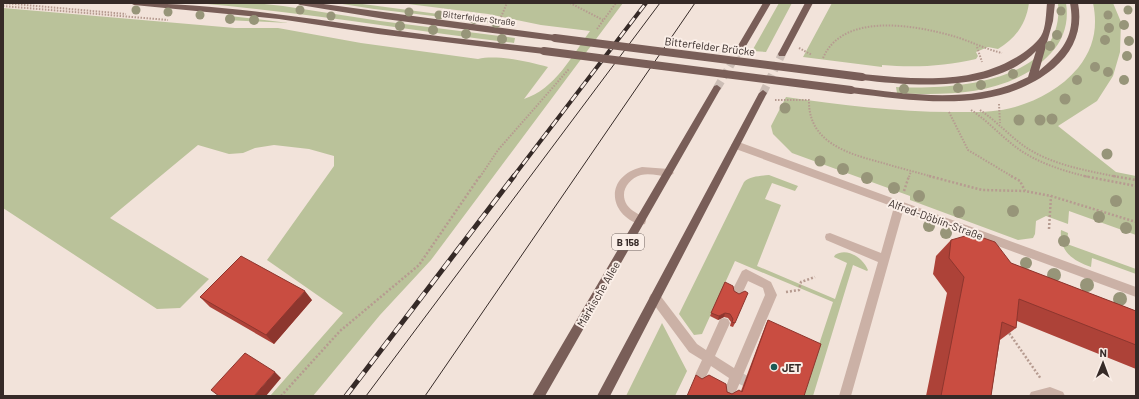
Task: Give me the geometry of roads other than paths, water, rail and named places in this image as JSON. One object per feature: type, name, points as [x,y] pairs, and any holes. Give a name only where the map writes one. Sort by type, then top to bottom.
[{"type":"main road","points":[[134,3],[279,16],[378,31],[910,97],[972,97],[1004,91],[1032,80],[1057,61],[1070,43],[1075,22],[1074,3]]},
{"type":"main road","name":"Bitterfelder Straße","points":[[300,3],[555,38]]},
{"type":"main road","points":[[740,49],[767,3]]},
{"type":"main road","points":[[782,54],[808,3]]},
{"type":"main road","points":[[1032,80],[1042,39],[1049,21],[1051,3]]},
{"type":"main road","name":"Bitterfelder Straße","points":[[352,11],[378,31]]},
{"type":"main road","name":"Bitterfelder Brücke","points":[[555,38],[862,77],[916,82],[945,81],[966,78],[998,69],[1026,56],[1042,39]]},
{"type":"main road","name":"Märkische Allee","points":[[538,396],[669,173],[717,88]]},
{"type":"main road","points":[[603,396],[762,95]]},
{"type":"street","name":"Alfred-Döblin-Straße","points":[[736,145],[1136,292]]},
{"type":"street","points":[[641,221],[622,206],[619,195],[620,184],[627,177],[639,172],[669,173]]},
{"type":"street","points":[[845,396],[900,205]]},
{"type":"street","points":[[830,237],[884,259]]},
{"type":"street","points":[[731,390],[770,295],[767,285],[746,274],[738,291]]},
{"type":"street","points":[[655,298],[694,348],[736,376]]},
{"type":"street","points":[[701,375],[724,323]]},
{"type":"street","points":[[1035,396],[1055,395]]},
{"type":"tunnel","points":[[717,88],[740,49]]},
{"type":"tunnel","points":[[763,93],[782,54]]},
{"type":"tunnel","points":[[736,376],[775,396]]},
{"type":"tram line","points":[[366,396],[660,3]]},
{"type":"tram line","points":[[425,396],[695,3]]},
{"type":"railway","points":[[513,177],[646,3]]},
{"type":"railway","points":[[346,396],[514,176]]},
{"type":"place","name":"JET","points":[[774,367]]}]
